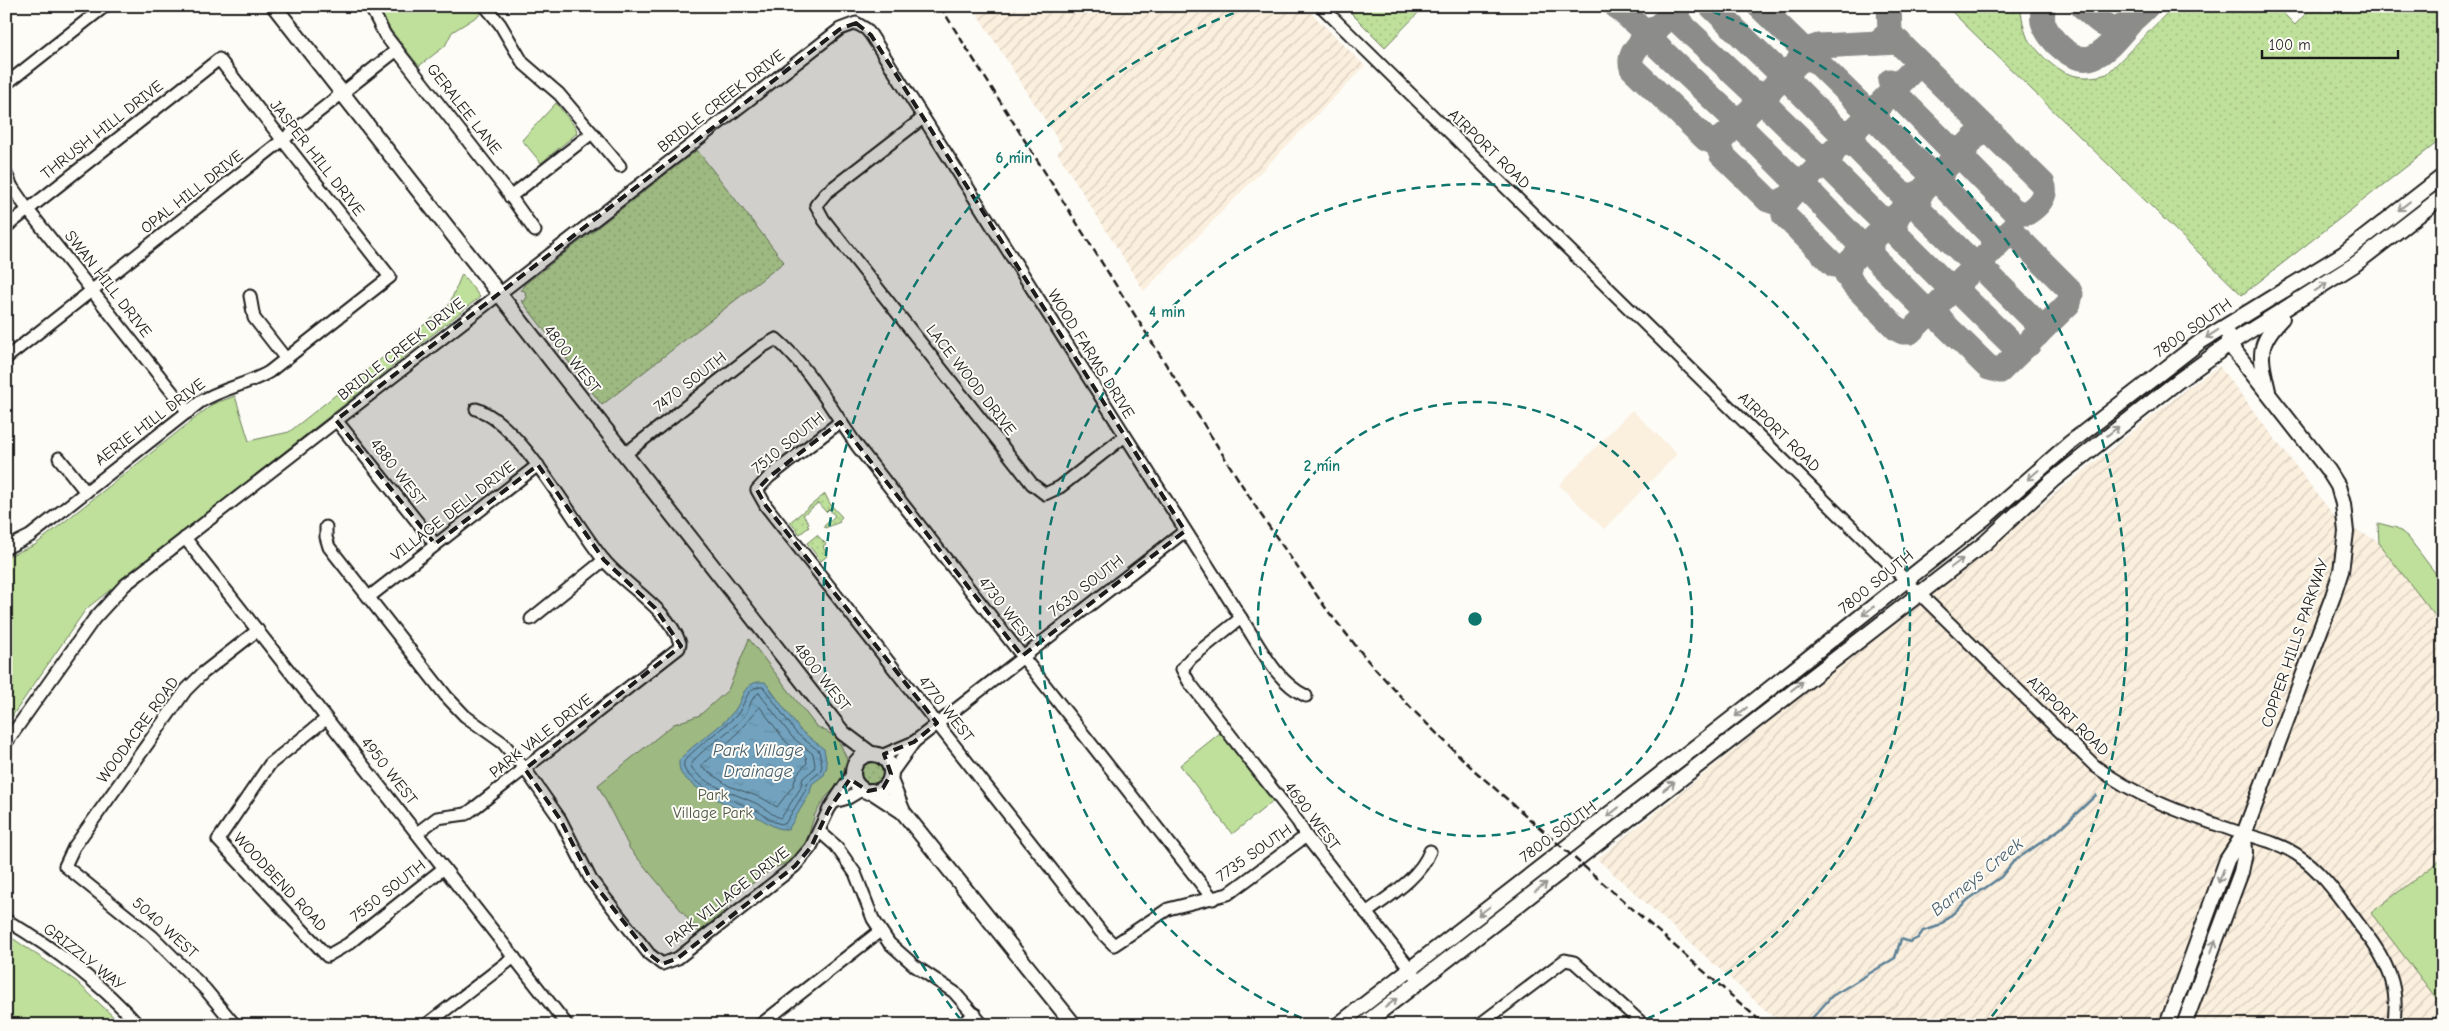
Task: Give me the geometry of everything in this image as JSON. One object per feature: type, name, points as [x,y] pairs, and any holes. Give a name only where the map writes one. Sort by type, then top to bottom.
[{"type":"main road","name":"4800 WEST","points":[[274,6],[844,733],[889,764],[891,777],[903,812]]},
{"type":"main road","name":"7800 SOUTH","points":[[1338,1025],[1409,968],[1679,761],[1986,517],[2070,443],[2200,342],[2343,254],[2443,176]]},
{"type":"main road","name":"7800 SOUTH","points":[[1362,1025],[1985,543],[2053,480],[2178,381],[2229,344],[2354,265],[2443,196]]},
{"type":"main road","points":[[2229,344],[2229,337],[2233,331],[2269,307],[2313,272]]},
{"type":"main road","points":[[2269,394],[2261,361],[2262,347],[2269,331],[2297,302]]},
{"type":"main road","name":"COPPER HILLS PARKWAY","points":[[2167,1025],[2227,860],[2244,834],[2332,596],[2346,547],[2343,504],[2338,486],[2229,344]]},
{"type":"main road","name":"4800 WEST","points":[[844,733],[856,782],[903,812],[1074,1025]]},
{"type":"main road","points":[[854,770],[862,757],[876,755]]},
{"type":"main road","points":[[867,790],[883,788],[891,777]]},
{"type":"main road","name":"COPPER HILLS PARKWAY","points":[[2184,1025],[2241,872],[2245,853],[2244,834]]},
{"type":"street","points":[[6,84],[105,6]]},
{"type":"street","name":"GERALEE LANE","points":[[370,6],[376,20],[397,50],[535,231]]},
{"type":"street","points":[[485,6],[500,24],[523,63],[558,94],[620,166]]},
{"type":"street","name":"AIRPORT ROAD","points":[[1321,6],[2085,757],[2105,774],[2152,800],[2284,848],[2308,863],[2384,958],[2392,979],[2395,1001],[2393,1025]]},
{"type":"street","name":"WOOD FARMS DRIVE","points":[[856,22],[871,35],[1241,618],[1284,681],[1295,691],[1306,696]]},
{"type":"street","name":"BRIDLE CREEK DRIVE","points":[[6,742],[106,603],[125,586],[840,29],[856,22]]},
{"type":"street","name":"OPAL HILL DRIVE","points":[[6,358],[397,50]]},
{"type":"street","name":"JASPER HILL DRIVE","points":[[218,59],[390,277]]},
{"type":"street","name":"THRUSH HILL DRIVE","points":[[6,227],[218,59]]},
{"type":"street","name":"LACE WOOD DRIVE","points":[[923,118],[826,192],[816,205],[824,220],[1032,484],[1044,494],[1060,487],[1125,436]]},
{"type":"street","points":[[510,198],[592,133]]},
{"type":"street","name":"SWAN HILL DRIVE","points":[[6,174],[12,187],[28,210],[188,412]]},
{"type":"street","name":"AERIE HILL DRIVE","points":[[6,548],[30,536],[215,392],[256,380],[286,359],[390,277]]},
{"type":"street","points":[[250,296],[254,318],[286,359]]},
{"type":"street","name":"7470 SOUTH","points":[[625,454],[762,347],[776,339]]},
{"type":"street","name":"4730 WEST","points":[[776,339],[788,349],[813,380],[840,422],[1213,899]]},
{"type":"street","points":[[476,409],[496,418],[538,465]]},
{"type":"street","name":"4880 WEST","points":[[336,420],[435,544]]},
{"type":"street","name":"7510 SOUTH","points":[[757,490],[769,477],[840,422]]},
{"type":"street","points":[[59,458],[86,492]]},
{"type":"street","name":"VILLAGE DELL DRIVE","points":[[368,597],[538,465],[604,560],[655,608],[678,638],[678,648]]},
{"type":"street","name":"4770 WEST","points":[[757,490],[766,506],[1114,945]]},
{"type":"street","name":"PARK VILLAGE DRIVE","points":[[326,527],[329,547],[456,708],[503,742],[525,769],[560,818],[591,880],[649,954],[662,964],[678,958],[795,866],[811,847],[834,802],[854,770]]},
{"type":"street","name":"7630 SOUTH","points":[[891,777],[914,742],[1022,656],[1185,531]]},
{"type":"street","name":"4950 WEST","points":[[185,538],[567,1025]]},
{"type":"street","points":[[531,619],[604,560]]},
{"type":"street","name":"4690 WEST","points":[[1241,618],[1191,658],[1182,669],[1189,682],[1298,822],[1306,836],[1419,980]]},
{"type":"street","name":"WOODACRE ROAD","points":[[65,866],[74,848],[186,690],[203,673],[258,630]]},
{"type":"street","name":"PARK VALE DRIVE","points":[[417,833],[437,818],[466,814],[678,648]]},
{"type":"street","name":"WOODBEND ROAD","points":[[326,719],[270,764],[218,840],[327,956]]},
{"type":"street","name":"7630 SOUTH","points":[[876,755],[914,742]]},
{"type":"street","points":[[834,802],[867,790]]},
{"type":"street","points":[[819,831],[836,846],[855,873],[880,931],[900,954],[954,992],[983,1025]]},
{"type":"street","name":"7735 SOUTH","points":[[1114,945],[1168,909],[1213,899],[1238,887],[1306,836]]},
{"type":"street","points":[[1366,913],[1416,874],[1426,862],[1430,851]]},
{"type":"street","name":"5040 WEST","points":[[65,866],[152,936],[206,989],[234,1025]]},
{"type":"street","name":"7550 SOUTH","points":[[327,956],[348,944],[444,868]]},
{"type":"street","name":"GRIZZLY WAY","points":[[6,920],[72,963],[109,995],[138,1025]]},
{"type":"street","points":[[760,1025],[880,931]]},
{"type":"street","points":[[426,1025],[514,957]]},
{"type":"street","points":[[1479,1025],[1565,960],[1574,962],[1644,1025]]},
{"type":"street","points":[[961,1025],[975,1014]]},
{"type":"highlighted area","points":[[856,23],[871,35],[1185,531],[1022,656],[840,422],[769,477],[757,490],[766,506],[937,723],[914,742],[884,754],[891,774],[883,788],[868,791],[850,779],[829,809],[811,847],[795,866],[678,958],[662,964],[649,954],[591,880],[560,819],[525,769],[681,646],[655,608],[604,560],[538,465],[435,544],[336,420],[840,29]]},
{"type":"shaded area","points":[[972,6],[1304,6],[1365,66],[1144,291],[1057,152],[1063,148]]},
{"type":"shaded area","points":[[2219,366],[2338,521],[2376,540],[2443,626],[2443,858],[2371,913],[2443,1007],[2443,1025],[1782,1025],[1597,859],[2190,386]]},
{"type":"shaded area","points":[[1632,410],[1677,454],[1604,529],[1559,485]]},
{"type":"green space","points":[[378,6],[472,6],[481,14],[452,32],[445,46],[419,66],[386,24]]},
{"type":"green space","points":[[1344,6],[1425,6],[1385,47]]},
{"type":"green space","points":[[1942,6],[2020,6],[2027,37],[2046,60],[2061,71],[2087,77],[2107,74],[2174,6],[2276,6],[2295,25],[2313,6],[2443,6],[2443,138],[2242,295],[1947,7]]},
{"type":"green space","points":[[556,103],[576,128],[577,133],[541,163],[522,140]]},
{"type":"green space","points":[[697,150],[784,262],[602,405],[521,300],[524,302],[526,299],[525,291],[521,290],[524,285]]},
{"type":"green space","points":[[462,274],[480,297],[86,609],[6,725],[6,557],[35,545],[213,404],[235,396],[249,441],[289,432],[449,305]]},
{"type":"green space","points":[[825,494],[830,504],[842,517],[839,520],[840,522],[825,528],[824,526],[835,516],[829,509],[826,512],[818,503],[803,515],[809,523],[807,525],[809,527],[800,534],[790,522]]},
{"type":"green space","points":[[2378,523],[2397,528],[2408,537],[2436,574],[2443,586],[2443,626],[2379,544]]},
{"type":"green space","points":[[817,535],[826,544],[823,546],[827,556],[821,561],[807,543]]},
{"type":"green space","name":"Park Village Park","points":[[749,639],[816,726],[837,737],[847,759],[841,782],[826,797],[815,814],[805,846],[789,862],[772,869],[734,897],[721,914],[699,932],[630,849],[598,785],[674,724],[700,715],[728,690]]},
{"type":"green space","points":[[1220,733],[1273,801],[1232,834],[1180,765]]},
{"type":"green space","points":[[872,762],[880,765],[883,773],[880,781],[872,784],[864,781],[861,773],[864,765]]},
{"type":"green space","points":[[2443,858],[2443,1007],[2371,913]]},
{"type":"green space","points":[[6,934],[76,981],[122,1025],[6,1025]]},
{"type":"water","name":"Park Village Drainage","points":[[758,682],[765,682],[800,730],[824,749],[827,766],[824,775],[812,784],[810,793],[788,830],[774,826],[709,795],[685,778],[680,770],[679,760],[729,717],[738,706],[746,689]]},
{"type":"waterway","name":"Barneys Creek","points":[[1806,1025],[1832,996],[1895,958],[1901,939],[1910,942],[1918,938],[1923,931],[1939,926],[1969,899],[2001,877],[2013,862],[2060,829],[2096,795]]},
{"type":"taxiway","points":[[1616,6],[1644,31],[1652,31],[1663,22]]},
{"type":"taxiway","points":[[1678,6],[1677,17],[1681,24],[1752,91],[1760,94],[1768,93],[1766,102],[1770,109],[1815,153],[1822,156],[1832,154]]},
{"type":"taxiway","points":[[1711,6],[1776,69],[1784,71],[1791,69],[1789,77],[1792,84],[1837,129],[1846,132],[1855,130]]},
{"type":"taxiway","points":[[1759,6],[1800,46],[1802,53],[1799,61]]},
{"type":"taxiway","points":[[1877,43],[1890,32],[1889,6]]},
{"type":"taxiway","points":[[2043,6],[2043,22],[2050,36],[2063,49],[2078,57],[2093,57],[2104,51],[2130,23]]},
{"type":"taxiway","points":[[2082,6],[2100,22],[2114,28],[2129,23],[2147,6]]},
{"type":"taxiway","points":[[1655,29],[1634,52],[1631,62],[1632,68],[1706,139],[1713,142],[1724,137],[1812,48],[1818,46],[1899,42]]},
{"type":"taxiway","points":[[1655,29],[1653,40],[1658,47],[1730,115],[1736,118],[1745,116]]},
{"type":"taxiway","points":[[1889,33],[2043,184],[2043,197],[2027,213],[2013,210],[1965,161],[1965,148],[1970,141],[1980,134],[1984,133],[1988,133],[1993,134]]},
{"type":"taxiway","points":[[1799,61],[1807,58],[1815,60],[1863,107],[1871,109],[1879,106]]},
{"type":"taxiway","points":[[1926,69],[1919,68],[1912,71],[1788,198],[1783,206],[1784,215],[1834,265],[1845,267],[1966,147]]},
{"type":"taxiway","points":[[1890,81],[1895,93],[1949,147],[1955,149],[1966,147]]},
{"type":"taxiway","points":[[1879,106],[1876,115],[1880,124],[1927,170],[1934,172],[1944,169]]},
{"type":"taxiway","points":[[1745,116],[1742,123],[1745,131],[1790,176],[1800,180],[1808,177]]},
{"type":"taxiway","points":[[1855,130],[1853,138],[1855,146],[1899,191],[1909,196],[1921,193]]},
{"type":"taxiway","points":[[1722,139],[1719,148],[1721,154],[1768,200],[1777,203],[1788,198]]},
{"type":"taxiway","points":[[1832,154],[1829,163],[1832,170],[1878,216],[1887,220],[1897,217]]},
{"type":"taxiway","points":[[1808,177],[1807,189],[1857,241],[1863,244],[1872,242],[1872,253],[1876,260],[1922,306],[1931,308],[1937,306],[1937,315],[1943,323],[1989,368],[2000,371],[2069,303],[2071,294],[2068,288],[2018,238],[1997,237],[1990,234],[1944,187],[1941,180],[1944,169]]},
{"type":"taxiway","points":[[1921,193],[1917,202],[1922,213],[1968,258],[1975,261],[1983,260],[1984,270],[2038,324],[2037,335]]},
{"type":"taxiway","points":[[1897,217],[1894,225],[1897,235],[1943,281],[1951,284],[1960,283],[1961,294],[2013,345],[2021,348],[2029,344]]},
{"type":"taxiway","points":[[1850,265],[1847,275],[1853,284],[1897,329],[1903,332],[1910,332],[2012,230]]},
{"type":"railway","points":[[940,6],[1259,512],[1327,610],[1369,662],[1414,711],[1475,771],[1765,1025]]}]
